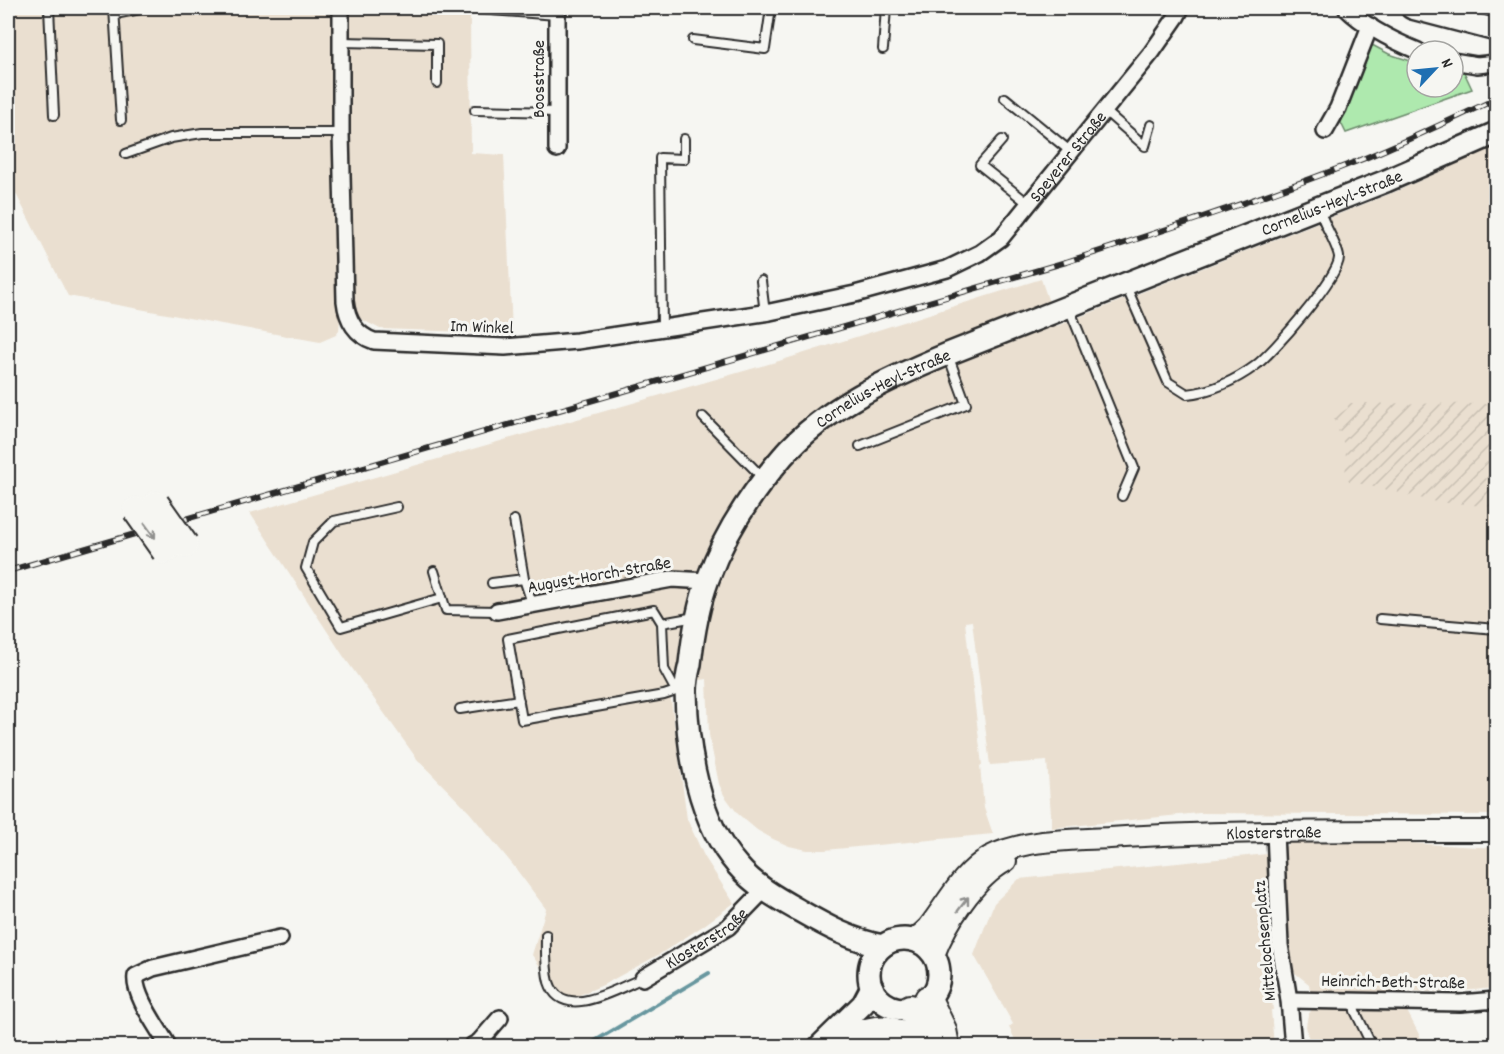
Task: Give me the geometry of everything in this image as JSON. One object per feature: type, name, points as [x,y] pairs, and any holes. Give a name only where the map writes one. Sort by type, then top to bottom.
[{"type":"highway","points":[[146,507],[175,548]]},
{"type":"highway","points":[[909,1004],[925,1031],[929,1047]]},
{"type":"highway","points":[[909,1004],[943,1030],[946,1047]]},
{"type":"highway","points":[[832,1045],[868,1030],[882,1028],[891,1029],[900,1034],[910,1047]]},
{"type":"main road","points":[[1412,8],[1497,30]]},
{"type":"main road","name":"Cornelius-Heyl-Straße","points":[[883,946],[859,942],[819,922],[764,890],[749,878],[732,859],[717,836],[708,816],[696,776],[681,690],[707,581],[732,528],[764,479],[802,437],[851,400],[886,380],[1386,181],[1497,133]]},
{"type":"main road","name":"Cornelius-Heyl-Straße","points":[[819,922],[871,977]]},
{"type":"main road","points":[[832,1045],[863,1004],[871,977],[872,960],[883,946],[901,939],[914,940],[925,945],[934,955]]},
{"type":"main road","name":"Klosterstraße","points":[[909,1004],[935,990],[939,978],[934,955]]},
{"type":"main road","points":[[871,977],[882,1000],[909,1004]]},
{"type":"main road","points":[[832,1045],[909,1004]]},
{"type":"street","name":"Im Winkel","points":[[341,8],[345,301],[354,327],[360,334],[374,341],[505,347],[577,341],[765,313],[837,299],[929,275]]},
{"type":"street","name":"Speyerer Straße","points":[[929,275],[980,254],[1001,238],[1152,52],[1181,8]]},
{"type":"street","points":[[1346,8],[1370,26],[1405,46]]},
{"type":"street","name":"Boosstraße","points":[[557,11],[557,149]]},
{"type":"street","points":[[1325,131],[1338,108],[1370,26]]},
{"type":"street","points":[[1465,62],[1497,63]]},
{"type":"street","name":"August-Horch-Straße","points":[[497,611],[672,579],[707,581]]},
{"type":"street","name":"Klosterstraße","points":[[914,940],[929,927],[954,890],[979,864],[999,853],[1042,843],[1163,835],[1275,832],[1497,831]]},
{"type":"street","name":"Mittelochsenplatz","points":[[1275,832],[1280,938],[1293,1047]]},
{"type":"street","name":"Klosterstraße","points":[[934,955],[941,935],[949,923],[988,874],[1011,858],[1042,843]]},
{"type":"street","name":"Klosterstraße","points":[[643,978],[728,927],[764,890]]},
{"type":"street","points":[[168,1047],[139,994],[135,984],[136,976],[153,968],[280,938]]},
{"type":"street","name":"Heinrich-Beth-Straße","points":[[1289,1000],[1460,1003],[1497,1000]]},
{"type":"street","points":[[472,1047],[500,1018]]},
{"type":"lane","points":[[49,8],[54,115]]},
{"type":"lane","points":[[121,120],[114,11],[145,8]]},
{"type":"lane","points":[[693,40],[765,49],[771,8]]},
{"type":"lane","points":[[883,49],[886,8]]},
{"type":"lane","points":[[477,9],[557,11]]},
{"type":"lane","points":[[341,42],[437,44],[437,83]]},
{"type":"lane","points":[[1005,98],[1072,153]]},
{"type":"lane","points":[[475,110],[557,112]]},
{"type":"lane","points":[[1105,111],[1145,146],[1151,125]]},
{"type":"lane","points":[[126,154],[171,138],[202,133],[341,132]]},
{"type":"lane","points":[[662,329],[660,158],[684,159],[684,139]]},
{"type":"lane","points":[[1002,140],[980,165],[1030,205]]},
{"type":"lane","points":[[1125,285],[1168,382],[1188,394],[1207,390],[1236,379],[1257,366],[1272,352],[1325,287],[1335,271],[1339,258],[1323,219]]},
{"type":"lane","points":[[761,281],[765,313]]},
{"type":"lane","points":[[1068,307],[1134,468],[1122,495]]},
{"type":"lane","points":[[860,446],[966,404],[948,354]]},
{"type":"lane","points":[[703,417],[764,479]]},
{"type":"lane","points":[[397,507],[334,521],[313,542],[306,568],[340,627],[442,598]]},
{"type":"lane","points":[[514,520],[524,579],[533,606]]},
{"type":"lane","points":[[434,571],[446,610],[497,611]]},
{"type":"lane","points":[[492,583],[524,579]]},
{"type":"lane","points":[[654,610],[662,623],[664,669],[681,690],[664,696],[522,720],[508,639],[654,610]]},
{"type":"lane","points":[[662,623],[698,616]]},
{"type":"lane","points":[[1380,619],[1497,629]]},
{"type":"lane","points":[[460,710],[519,700]]},
{"type":"lane","points":[[546,935],[547,972],[550,983],[562,1000],[579,1002],[591,1000],[643,978]]},
{"type":"lane","points":[[1354,1001],[1355,1011],[1372,1047]]},
{"type":"shaded area","points":[[8,8],[470,8],[471,153],[504,155],[512,332],[380,329],[361,319],[340,319],[339,331],[336,335],[320,342],[68,296],[10,182]]},
{"type":"shaded area","points":[[1496,146],[1496,815],[1199,813],[1052,828],[1047,761],[990,765],[972,621],[965,622],[982,765],[980,766],[984,808],[993,834],[825,850],[807,850],[773,839],[757,830],[738,814],[719,784],[709,735],[707,679],[669,685],[687,819],[704,856],[734,903],[660,954],[603,985],[577,996],[568,996],[559,991],[550,981],[532,955],[546,909],[470,813],[417,759],[344,657],[250,513],[779,361],[1041,279],[1057,326],[1397,191]]},
{"type":"shaded area","points":[[1347,403],[1496,404],[1496,507],[1436,502],[1345,480],[1345,447],[1333,418],[1348,408]]},
{"type":"shaded area","points":[[1337,839],[1496,848],[1496,988],[1448,992],[1405,991],[1408,1013],[1425,1046],[1310,1046],[1306,1026],[1308,1015],[1313,1008],[1309,984],[1295,973],[1291,965],[1282,850],[1289,843]]},
{"type":"shaded area","points":[[1267,854],[1274,926],[1267,938],[1274,1046],[1018,1046],[1009,1027],[1013,1024],[974,955],[994,903],[1019,879]]},
{"type":"green space","points":[[1372,45],[1405,59],[1405,99],[1443,99],[1346,133],[1341,123],[1345,105]]},
{"type":"green space","points":[[1465,74],[1472,89],[1465,91]]},
{"type":"waterway","points":[[590,1044],[709,973]]},
{"type":"railway","points":[[8,571],[1066,262],[1319,176],[1391,147],[1496,99]]}]
